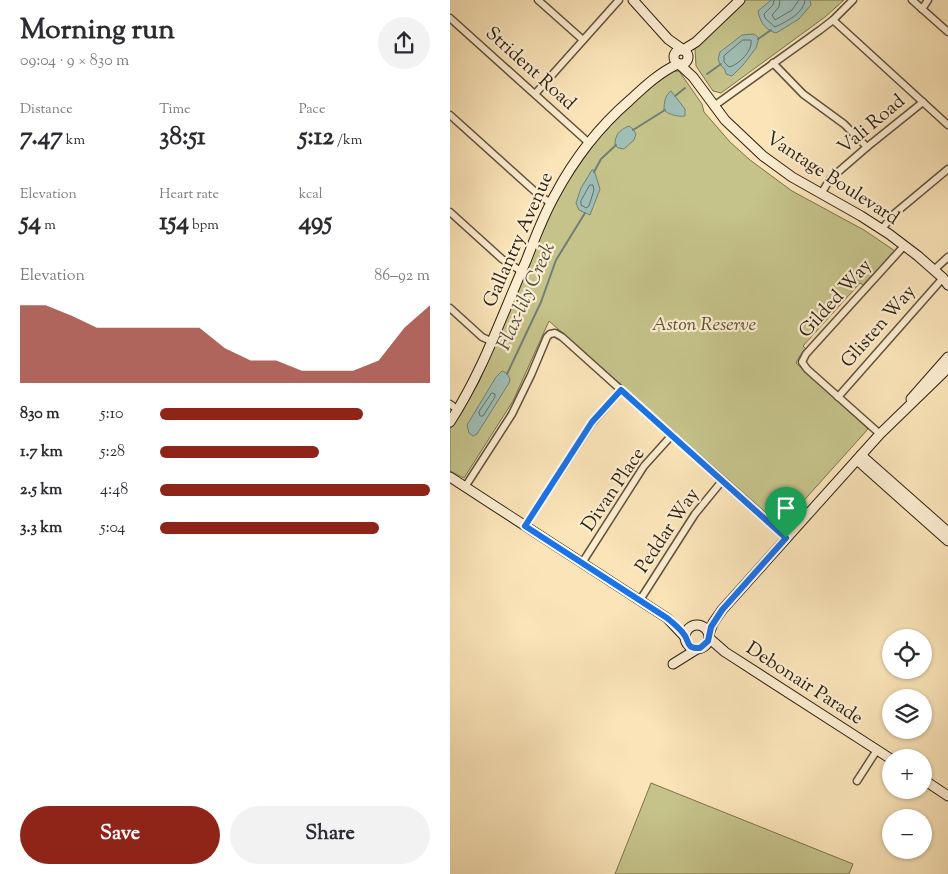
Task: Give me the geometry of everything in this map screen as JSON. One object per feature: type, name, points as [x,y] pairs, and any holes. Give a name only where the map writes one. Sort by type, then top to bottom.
[{"type":"street","points":[[538,0],[583,40]]},
{"type":"street","points":[[535,94],[619,0]]},
{"type":"street","name":"Vantage Boulevard","points":[[633,0],[668,39],[714,106],[737,132],[763,156],[792,177],[882,230],[946,281]]},
{"type":"street","points":[[714,106],[833,20],[853,0]]},
{"type":"street","points":[[912,0],[948,32]]},
{"type":"street","points":[[922,9],[928,0]]},
{"type":"street","points":[[680,57],[737,1]]},
{"type":"street","name":"Strident Road","points":[[450,18],[589,143]]},
{"type":"street","points":[[833,20],[948,125]]},
{"type":"street","name":"Gallantry Avenue","points":[[450,422],[454,407],[476,377],[551,203],[569,171],[589,143],[626,103],[680,57]]},
{"type":"street","points":[[773,63],[803,94],[844,124],[867,147]]},
{"type":"street","name":"Vali Road","points":[[821,194],[830,179],[923,102]]},
{"type":"street","points":[[450,115],[540,196],[551,203]]},
{"type":"street","points":[[882,230],[894,214],[948,169]]},
{"type":"street","points":[[450,212],[502,259],[521,271]]},
{"type":"street","name":"Gilded Way","points":[[880,434],[805,368],[802,362],[803,358],[904,246]]},
{"type":"street","points":[[934,270],[948,258]]},
{"type":"street","name":"Glisten Way","points":[[838,397],[946,281]]},
{"type":"street","points":[[450,308],[482,337],[492,342]]},
{"type":"street","points":[[465,487],[512,414],[550,334],[555,333],[562,337],[786,538]]},
{"type":"street","points":[[895,419],[948,357]]},
{"type":"street","points":[[722,610],[709,620],[695,625],[688,630],[679,656],[672,664],[700,647],[709,636],[713,623],[722,610],[786,538],[880,434],[948,368]]},
{"type":"street","points":[[525,526],[592,422],[621,390]]},
{"type":"street","name":"Divan Place","points":[[582,562],[644,466],[672,435]]},
{"type":"street","points":[[859,457],[948,532]]},
{"type":"street","points":[[859,457],[948,541]]},
{"type":"street","points":[[450,477],[667,618],[680,623],[706,628],[709,636]]},
{"type":"street","name":"Peddar Way","points":[[640,600],[695,514],[722,481]]},
{"type":"street","points":[[667,618],[690,646],[700,647]]},
{"type":"street","name":"Debonair Parade","points":[[709,636],[725,652],[882,753]]},
{"type":"street","name":"Debonair Parade","points":[[700,647],[725,652]]},
{"type":"street","points":[[857,781],[877,750]]},
{"type":"street","points":[[932,785],[948,796]]},
{"type":"green space","points":[[744,0],[844,0],[825,17],[721,93],[713,91],[696,66],[695,48]]},
{"type":"green space","name":"Aston Reserve","points":[[672,71],[679,71],[702,104],[704,112],[730,142],[750,160],[792,191],[864,230],[895,251],[863,285],[860,283],[803,346],[806,349],[796,363],[868,429],[781,526],[549,321],[513,401],[464,478],[450,471],[450,429],[479,382],[552,209],[566,184],[620,112]]},
{"type":"green space","points":[[651,783],[853,864],[849,874],[615,874]]},
{"type":"water","points":[[771,0],[810,0],[811,5],[799,19],[776,33],[764,25],[758,11]]},
{"type":"water","points":[[754,34],[759,38],[756,48],[732,76],[726,74],[718,59],[720,52],[742,35]]},
{"type":"water","points":[[671,91],[685,109],[685,116],[674,115],[664,110],[666,97]]},
{"type":"water","points":[[629,126],[636,134],[634,140],[624,149],[618,148],[615,145],[617,136],[620,131]]},
{"type":"water","points":[[592,170],[594,170],[600,189],[590,215],[579,210],[576,203],[581,188]]},
{"type":"water","points":[[502,371],[507,373],[510,379],[509,383],[477,434],[473,436],[469,433],[467,425],[496,377]]},
{"type":"waterway","name":"Flax-lily Creek","points":[[758,39],[771,30]]},
{"type":"waterway","name":"Flax-lily Creek","points":[[707,74],[721,64]]},
{"type":"waterway","name":"Flax-lily Creek","points":[[675,96],[685,88]]},
{"type":"waterway","name":"Flax-lily Creek","points":[[633,130],[665,110]]},
{"type":"waterway","name":"Flax-lily Creek","points":[[594,172],[601,159],[616,145]]},
{"type":"waterway","name":"Flax-lily Creek","points":[[507,374],[541,302],[556,260],[585,213]]},
{"type":"route","points":[[621,390],[786,538],[722,610],[711,627],[706,644],[702,647],[692,648],[688,645],[682,632],[667,618],[525,526],[592,422],[621,390]]}]
